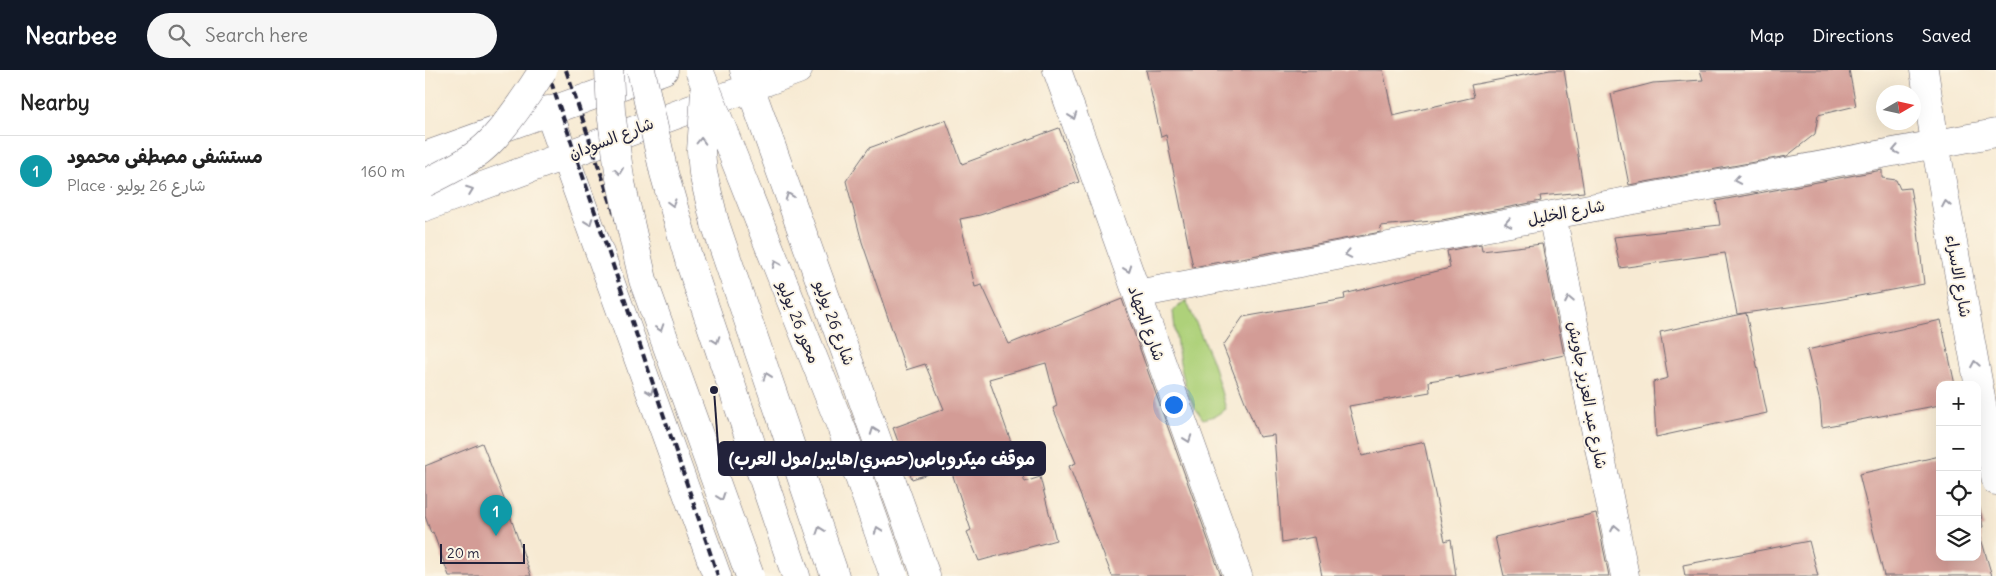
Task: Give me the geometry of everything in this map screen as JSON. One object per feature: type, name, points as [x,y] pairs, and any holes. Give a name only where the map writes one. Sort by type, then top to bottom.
[{"type":"main road","points":[[425,183],[458,166],[492,140],[522,103],[543,70]]},
{"type":"main road","points":[[609,70],[611,112],[620,178],[643,280],[751,576]]},
{"type":"main road","points":[[641,70],[664,174],[689,260],[796,576]]},
{"type":"main road","points":[[425,156],[548,110],[664,70]]},
{"type":"main road","name":"شارع السودان","points":[[425,207],[565,155],[747,79],[798,70]]},
{"type":"main road","name":"شارع الجهاد","points":[[1057,70],[1238,576]]},
{"type":"main road","name":"شارع الاسراء","points":[[1924,70],[1935,143],[1996,481]]},
{"type":"main road","points":[[703,79],[701,151],[703,173],[715,223],[835,576]]},
{"type":"main road","name":"محور 26 يوليو","points":[[703,79],[843,432],[894,576]]},
{"type":"main road","name":"شارع 26 يوليو","points":[[747,79],[926,576]]},
{"type":"main road","points":[[548,110],[717,576]]},
{"type":"main road","name":"شارع الخليل","points":[[1137,294],[1996,133]]},
{"type":"main road","name":"شارع عبد العزيز جاويش","points":[[1552,215],[1625,576]]},
{"type":"green space","points":[[1186,300],[1213,363],[1226,409],[1215,416],[1203,419],[1189,396],[1180,364],[1177,343],[1173,311]]},
{"type":"building","points":[[1146,70],[1383,70],[1393,116],[1474,97],[1471,85],[1550,70],[1564,70],[1584,192],[1540,196],[1541,201],[1442,220],[1380,226],[1381,232],[1193,267],[1166,135],[1161,137]]},
{"type":"building","points":[[1700,70],[1849,70],[1856,106],[1818,115],[1815,134],[1787,156],[1629,185],[1611,94],[1653,83],[1703,80]]},
{"type":"building","points":[[946,120],[962,164],[1059,128],[1079,182],[980,215],[960,219],[975,287],[982,285],[1009,344],[1122,299],[1221,576],[1112,576],[1069,466],[1076,463],[1053,408],[1057,406],[1046,363],[989,379],[1025,482],[1040,477],[1056,540],[979,561],[967,532],[971,530],[950,467],[912,479],[893,428],[944,409],[925,364],[906,370],[862,242],[846,181],[869,148]]},
{"type":"building","points":[[1882,170],[1882,178],[1896,180],[1900,189],[1910,188],[1918,231],[1924,284],[1826,302],[1737,314],[1725,253],[1620,268],[1614,237],[1720,225],[1716,201]]},
{"type":"building","points":[[1481,244],[1482,251],[1542,244],[1564,355],[1459,378],[1459,376],[1429,381],[1430,392],[1349,406],[1362,456],[1424,442],[1445,541],[1451,539],[1456,576],[1322,576],[1314,537],[1282,543],[1274,435],[1259,437],[1223,346],[1243,317],[1345,299],[1344,294],[1450,268],[1447,251]]},
{"type":"building","points":[[1746,313],[1767,413],[1656,437],[1653,382],[1668,378],[1660,332]]},
{"type":"building","points":[[1941,320],[1954,381],[1936,381],[1936,406],[1822,427],[1820,402],[1807,350]]},
{"type":"building","points":[[482,443],[531,576],[449,576],[433,532],[431,533],[425,516],[425,466]]},
{"type":"building","points":[[1936,457],[1936,561],[1981,561],[1981,538],[1992,576],[1884,576],[1859,474]]},
{"type":"building","points":[[1596,513],[1609,576],[1504,576],[1495,537]]},
{"type":"building","points":[[1809,541],[1818,576],[1685,576],[1683,565]]},
{"type":"railway","points":[[547,70],[718,576]]},
{"type":"railway","points":[[566,70],[737,576]]},
{"type":"place","name":"موقف ميكروباص(حصري/هايبر/مول العرب)","points":[[714,390]]},
{"type":"place","name":"مستشفى مصطفى محمود","points":[[496,536]]}]
